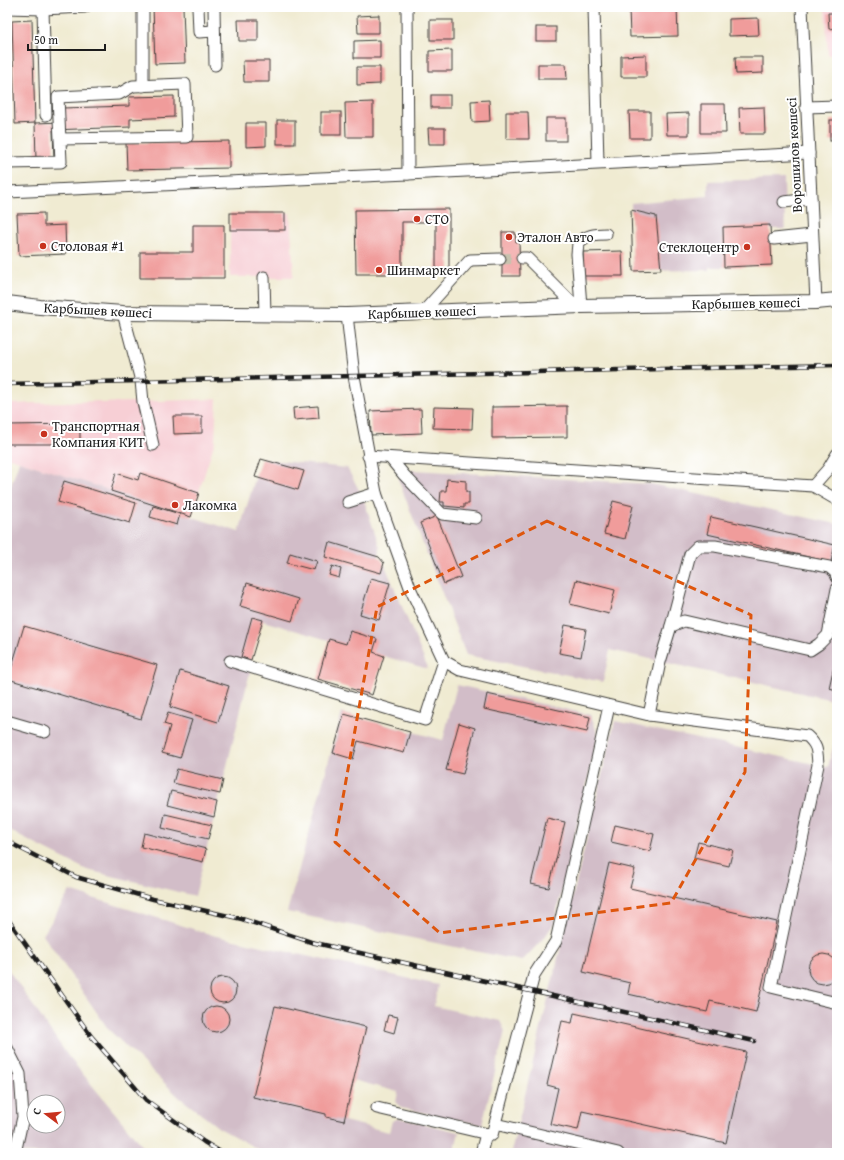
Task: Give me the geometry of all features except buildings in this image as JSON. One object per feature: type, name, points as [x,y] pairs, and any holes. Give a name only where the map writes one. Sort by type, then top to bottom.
[{"type":"main road","name":"Карбышев көшесі","points":[[7,303],[123,313],[347,315],[578,306],[816,302],[837,300]]},
{"type":"street","points":[[7,8],[43,9],[85,7]]},
{"type":"street","points":[[143,7],[144,86]]},
{"type":"street","points":[[198,7],[199,32],[214,31]]},
{"type":"street","points":[[214,7],[215,65]]},
{"type":"street","points":[[408,7],[408,174]]},
{"type":"street","points":[[594,7],[598,164]]},
{"type":"street","name":"Ворошилов көшесі","points":[[802,7],[816,302]]},
{"type":"street","points":[[43,9],[46,115]]},
{"type":"street","points":[[7,163],[61,162],[58,96],[119,94],[133,86],[185,84],[187,137],[60,139]]},
{"type":"street","points":[[806,108],[837,106]]},
{"type":"street","points":[[7,192],[408,174],[809,153]]},
{"type":"street","points":[[784,202],[811,199]]},
{"type":"street","points":[[578,306],[578,243],[584,238],[595,234],[606,234]]},
{"type":"street","points":[[774,239],[812,235]]},
{"type":"street","points":[[522,258],[527,258],[578,306]]},
{"type":"street","points":[[423,312],[470,260],[500,259]]},
{"type":"street","points":[[264,277],[265,315]]},
{"type":"street","points":[[123,313],[141,381],[143,402],[153,445]]},
{"type":"street","points":[[347,315],[354,376],[376,493],[410,590],[444,662],[460,670],[648,715],[807,736],[814,742],[817,749],[818,765],[771,987],[837,1003]]},
{"type":"street","points":[[813,486],[828,469],[837,454]]},
{"type":"street","points":[[368,456],[813,486],[837,500]]},
{"type":"street","points":[[390,458],[404,476],[442,514],[476,518]]},
{"type":"street","points":[[348,502],[376,493]]},
{"type":"street","points":[[648,715],[660,662],[690,554],[698,546],[715,546],[828,567],[835,572],[837,577]]},
{"type":"street","points":[[671,626],[684,621],[810,650],[828,635],[837,589]]},
{"type":"street","points":[[230,660],[425,720],[444,662]]},
{"type":"street","points":[[481,1153],[495,1124],[528,991],[534,974],[556,941],[609,706]]},
{"type":"street","points":[[7,721],[45,732]]},
{"type":"street","points":[[7,1048],[20,1074],[23,1117],[15,1153]]},
{"type":"street","points":[[377,1108],[489,1135]]},
{"type":"street","points":[[495,1124],[618,1153]]},
{"type":"highlighted area","points":[[547,521],[751,615],[745,772],[671,903],[440,933],[335,842],[377,607]]},
{"type":"shaded area","points":[[825,7],[837,7],[837,55],[828,55]]},
{"type":"shaded area","points":[[784,179],[785,229],[770,229],[770,225],[723,227],[724,267],[710,267],[710,270],[633,271],[631,203],[708,196],[708,181]]},
{"type":"shaded area","points":[[230,213],[290,213],[294,277],[230,277]]},
{"type":"shaded area","points":[[217,399],[215,441],[191,517],[7,457],[7,404],[101,401],[100,403]]},
{"type":"shaded area","points":[[261,459],[347,468],[363,497],[380,548],[379,557],[384,563],[428,669],[263,621],[251,660],[250,672],[195,896],[87,870],[21,837],[7,828],[7,498],[19,461],[239,532]]},
{"type":"shaded area","points":[[413,470],[651,484],[837,524],[837,701],[610,650],[603,682],[466,655],[398,479]]},
{"type":"shaded area","points":[[457,685],[591,715],[598,736],[554,923],[545,937],[522,961],[287,912],[342,713],[443,740]]},
{"type":"shaded area","points":[[615,721],[828,767],[837,733],[837,1153],[511,1153]]},
{"type":"shaded area","points":[[70,891],[216,936],[438,985],[434,1006],[500,1021],[505,1031],[482,1125],[401,1108],[396,1102],[398,1092],[353,1080],[344,1121],[389,1132],[392,1121],[399,1118],[459,1132],[454,1153],[265,1153],[219,1128],[179,1097],[109,1030],[43,935]]},
{"type":"shaded area","points":[[7,968],[68,1056],[148,1153],[7,1153]]},
{"type":"tunnel","points":[[500,259],[522,258]]},
{"type":"railway","points":[[7,384],[837,365]]},
{"type":"railway","points":[[7,840],[76,877],[153,899],[242,919],[311,942],[754,1041]]},
{"type":"railway","points":[[7,918],[91,1036],[146,1100],[204,1142],[222,1153]]},
{"type":"place","name":"СТО","points":[[417,219]]},
{"type":"place","name":"Эталон Авто","points":[[509,237]]},
{"type":"place","name":"Столовая #1","points":[[43,246]]},
{"type":"place","name":"Стеклоцентр","points":[[747,247]]},
{"type":"place","name":"Шинмаркет","points":[[379,270]]},
{"type":"place","name":"Транспортная Компания КИТ","points":[[44,434]]},
{"type":"place","name":"Лакомка","points":[[175,505]]}]
